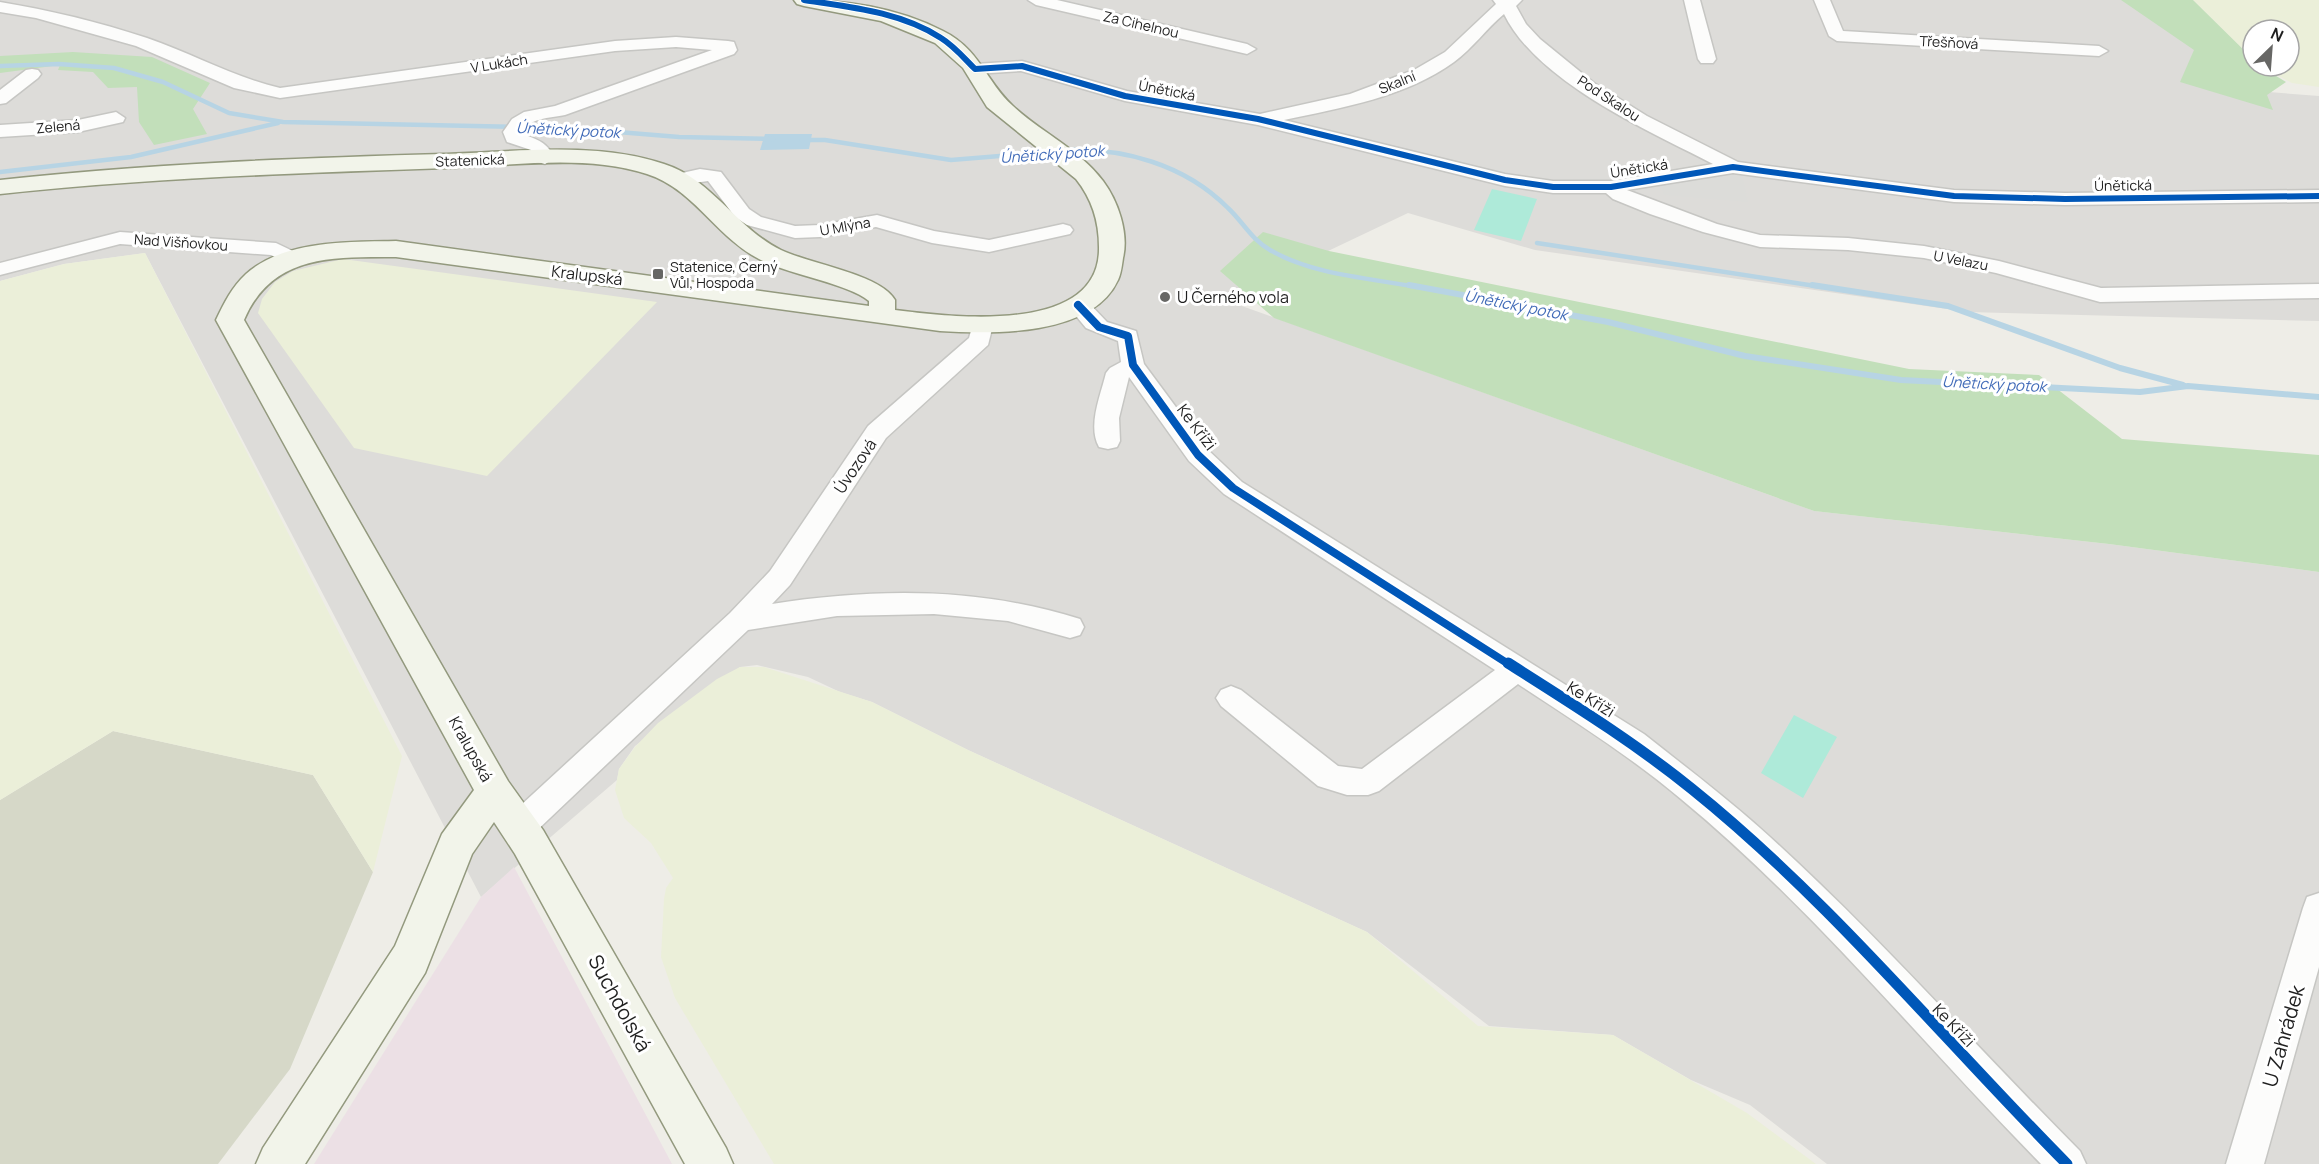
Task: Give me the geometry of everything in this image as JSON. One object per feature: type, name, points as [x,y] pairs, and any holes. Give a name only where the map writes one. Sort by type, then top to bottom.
[{"type":"main road","name":"Kralupská","points":[[524,835],[495,793],[230,320],[236,299],[258,278],[292,258],[334,249],[396,249],[878,316],[982,325],[1041,319],[1078,305],[1096,292],[1112,264],[1112,238],[1107,216],[1096,189],[1081,169],[993,101],[975,69],[954,47],[921,28],[853,9],[804,0]]},
{"type":"main road","name":"Statenická","points":[[0,187],[70,178],[214,168],[545,158],[640,165],[681,179],[693,187],[740,236],[757,247],[809,271],[874,291],[882,299],[883,305],[878,316]]},
{"type":"main road","points":[[279,1164],[410,959],[456,846],[495,793]]},
{"type":"main road","name":"Suchdolská","points":[[524,835],[710,1164]]},
{"type":"street","points":[[1692,0],[1707,59]]},
{"type":"street","name":"Třešňová","points":[[1822,0],[1837,36],[2099,51]]},
{"type":"street","name":"Za Cihelnou","points":[[1044,1],[1247,49]]},
{"type":"street","name":"Skalní","points":[[1258,119],[1333,104],[1394,86],[1440,63],[1460,49],[1507,1]]},
{"type":"street","name":"Pod Skalou","points":[[1507,1],[1519,26],[1540,48],[1588,87],[1631,114],[1733,167]]},
{"type":"street","name":"V Lukách","points":[[0,7],[37,13],[141,42],[221,78],[253,89],[280,93],[622,46],[676,42],[729,46],[728,50],[687,66],[559,111],[524,120],[512,132],[514,138],[539,146],[545,158]]},
{"type":"street","name":"Únětická","points":[[975,69],[1022,66],[1125,96],[1258,119],[1505,180],[1553,186],[1611,187],[1733,167],[1954,196],[2316,200]]},
{"type":"street","points":[[0,99],[32,74]]},
{"type":"street","name":"Zelená","points":[[0,131],[78,126],[116,118]]},
{"type":"street","name":"U Mlýna","points":[[681,179],[700,175],[714,177],[742,213],[754,221],[795,232],[820,231],[877,221],[932,237],[989,246],[1063,230]]},
{"type":"street","name":"U Velazu","points":[[1611,187],[1620,195],[1657,210],[1710,228],[1760,241],[1848,244],[1923,252],[1999,267],[2100,295],[2319,291]]},
{"type":"street","name":"Nad Višňovkou","points":[[0,269],[120,238],[276,249],[292,258]]},
{"type":"street","name":"Ke Kříži","points":[[1078,305],[1100,330],[1128,336],[1133,365],[1198,455],[1233,488],[1633,743],[1725,815],[1812,898],[2067,1164]]},
{"type":"street","name":"Úvozová","points":[[524,835],[740,621],[780,578],[877,432],[980,340],[982,325]]},
{"type":"street","points":[[1108,441],[1107,418],[1118,373],[1133,365]]},
{"type":"street","points":[[740,621],[790,610],[838,605],[936,604],[1002,609],[1070,627]]},
{"type":"street","points":[[1231,698],[1329,777],[1347,782],[1368,782],[1516,670]]},
{"type":"street","name":"U Zahrádek","points":[[2245,1164],[2319,908]]},
{"type":"shaded area","points":[[0,0],[2184,0],[2230,89],[2319,96],[2319,321],[1968,312],[1535,250],[1408,213],[1225,300],[1814,511],[2109,544],[2319,572],[2319,1164],[1827,1164],[1750,1105],[1691,1080],[1613,1035],[1489,1026],[1367,932],[968,750],[872,702],[840,692],[808,677],[757,665],[740,667],[635,746],[619,769],[617,780],[481,897],[145,253],[64,264],[0,281]]},
{"type":"shaded area","points":[[2193,0],[2319,0],[2319,87],[2292,83],[2283,78],[2301,78],[2301,18],[2241,18],[2241,47]]},
{"type":"shaded area","points":[[1741,173],[1748,202],[1664,195],[1660,183],[1716,174]]},
{"type":"shaded area","points":[[145,253],[402,756],[373,872],[313,775],[113,731],[0,800],[0,281],[64,264]]},
{"type":"shaded area","points":[[343,259],[657,302],[487,476],[354,448],[258,313],[262,299],[275,282],[293,271]]},
{"type":"shaded area","points":[[740,667],[764,667],[872,702],[968,750],[1367,932],[1478,1026],[1613,1035],[1747,1113],[1816,1164],[774,1164],[675,998],[661,957],[664,899],[666,888],[673,878],[651,843],[624,818],[615,790],[619,769],[635,747],[658,723],[717,679]]},
{"type":"shaded area","points":[[113,731],[313,775],[373,872],[290,1069],[218,1164],[0,1164],[0,800]]},
{"type":"shaded area","points":[[514,867],[672,1164],[314,1164],[481,897]]},
{"type":"green space","points":[[2121,0],[2193,0],[2241,47],[2241,78],[2280,78],[2286,82],[2267,95],[2273,110],[2180,82],[2194,50]]},
{"type":"green space","points":[[73,52],[152,57],[210,83],[193,109],[207,134],[154,145],[139,122],[137,87],[108,88],[93,72],[58,70],[60,65],[0,73],[0,56]]},
{"type":"green space","points":[[1492,189],[1537,199],[1521,241],[1474,230]]},
{"type":"green space","points":[[1263,232],[1329,251],[1909,369],[2039,375],[2122,439],[2319,455],[2319,572],[2109,544],[1814,511],[1274,318],[1220,271]]},
{"type":"green space","points":[[1794,715],[1837,737],[1803,798],[1761,773]]},
{"type":"water","points":[[765,134],[812,134],[809,149],[760,150]]},
{"type":"waterway","name":"Únětický potok","points":[[0,66],[59,64],[114,68],[163,82],[229,113],[283,122],[569,128],[679,137],[773,139]]},
{"type":"waterway","points":[[0,172],[131,157],[278,123]]},
{"type":"waterway","name":"Únětický potok","points":[[802,140],[825,140],[951,160],[1050,152]]},
{"type":"waterway","name":"Únětický potok","points":[[1064,150],[1109,152],[1131,156],[1173,170],[1211,193],[1258,241],[1270,250],[1304,265],[1323,270],[1417,287]]},
{"type":"waterway","points":[[1537,243],[1822,287]]},
{"type":"waterway","name":"Únětický potok","points":[[1409,285],[1608,322],[1745,356],[1901,380],[2140,392],[2188,386],[2319,397]]},
{"type":"waterway","points":[[1812,285],[1948,306],[2120,368],[2183,385]]},
{"type":"cycle path","points":[[804,0],[874,12],[909,22],[940,37],[975,69],[1022,66],[1125,96],[1258,119],[1505,180],[1553,187],[1611,187],[1733,167],[1954,196],[2065,199],[2319,196]]},
{"type":"cycle path","points":[[1078,305],[1099,327],[1128,336],[1133,365],[1198,455],[1211,470],[1233,488],[1633,743],[1693,789],[1750,839],[1858,945],[2067,1164]]},
{"type":"place","name":"Statenice, Černý Vůl, Hospoda","points":[[658,274]]},
{"type":"place","name":"U Černého vola","points":[[1165,297]]}]
